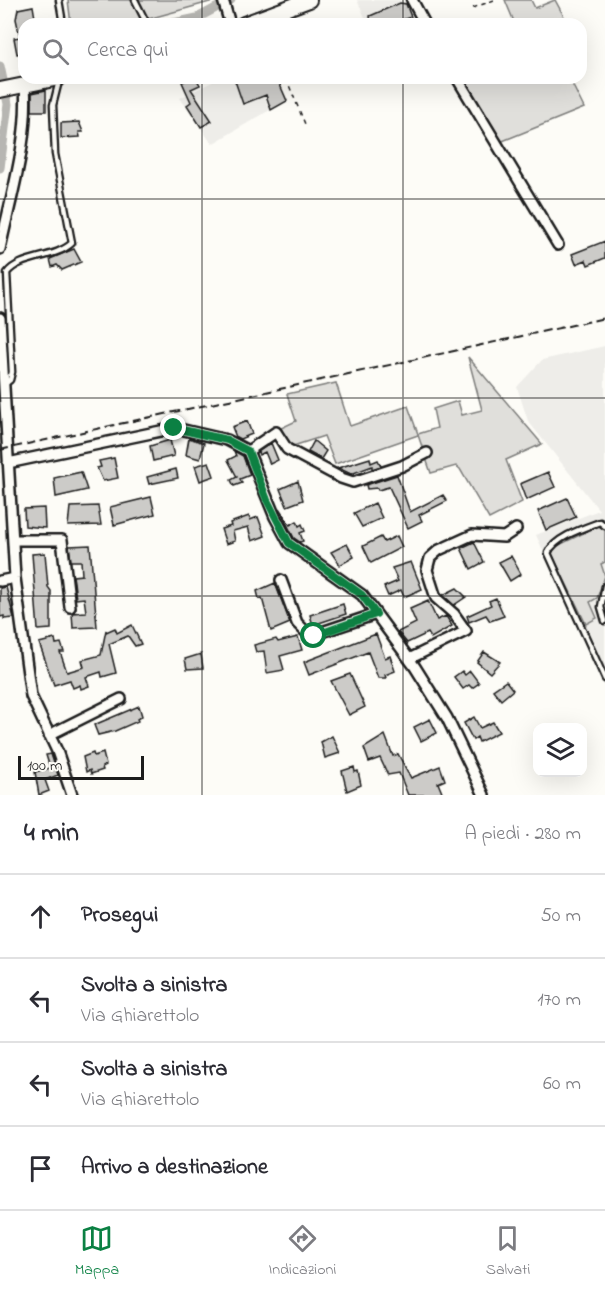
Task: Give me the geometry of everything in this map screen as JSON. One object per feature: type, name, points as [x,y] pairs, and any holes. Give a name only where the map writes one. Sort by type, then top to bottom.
[{"type":"main road","points":[[260,18],[309,0]]},
{"type":"main road","points":[[0,90],[31,84]]},
{"type":"street","points":[[223,0],[228,18]]},
{"type":"street","points":[[412,0],[422,18]]},
{"type":"street","points":[[461,84],[558,245]]},
{"type":"street","points":[[0,249],[26,109],[22,86]]},
{"type":"street","points":[[0,318],[15,578],[31,696],[72,795]]},
{"type":"street","points":[[8,463],[174,428],[227,440],[248,451],[267,500],[289,543],[362,595],[409,659],[447,718],[484,795]]},
{"type":"street","points":[[248,451],[276,432],[287,449],[352,482],[402,466],[427,453]]},
{"type":"street","points":[[0,486],[10,484]]},
{"type":"street","points":[[409,659],[466,631],[459,620],[436,598],[427,570],[430,558],[439,550],[472,535],[504,537],[516,529]]},
{"type":"street","points":[[13,540],[62,540],[70,607]]},
{"type":"street","points":[[0,581],[15,578]]},
{"type":"street","points":[[281,580],[297,623],[310,636],[376,614]]},
{"type":"street","points":[[49,735],[121,699]]},
{"type":"lane","points":[[59,0],[62,18]]},
{"type":"lane","points":[[135,0],[144,18]]},
{"type":"lane","points":[[5,384],[10,380],[12,372],[7,273],[14,266],[60,251],[72,243],[55,154],[53,84]]},
{"type":"lane","points":[[605,526],[600,522],[592,525],[554,544],[548,553],[605,679]]},
{"type":"lane","points":[[605,586],[601,608],[605,621]]},
{"type":"path","points":[[473,8],[494,0]]},
{"type":"path","points":[[288,84],[305,124]]},
{"type":"shaded area","points":[[68,0],[217,0],[152,18],[70,18]]},
{"type":"shaded area","points":[[357,0],[404,0],[415,16],[410,18],[365,18]]},
{"type":"shaded area","points":[[505,0],[531,0],[535,8],[555,0],[565,18],[512,18]]},
{"type":"shaded area","points":[[208,84],[260,84],[270,110],[212,144],[180,98]]},
{"type":"shaded area","points":[[465,84],[572,84],[584,108],[500,142]]},
{"type":"shaded area","points":[[605,346],[605,688],[536,535],[599,510],[528,421],[517,387],[542,360]]},
{"type":"shaded area","points":[[468,357],[542,444],[506,460],[522,502],[489,519],[460,469],[456,466],[431,473],[418,435],[335,464],[324,436],[290,447],[281,428],[296,421],[287,394],[336,383],[350,426],[408,406],[418,434],[437,428],[433,409],[458,401],[462,415],[482,410]]},
{"type":"shaded area","points":[[600,525],[605,529],[605,562],[601,564],[605,576],[597,598],[590,602],[597,618],[586,624],[552,554],[555,547]]},
{"type":"building","points":[[400,3],[406,4],[411,17],[370,18],[370,16]]},
{"type":"building","points":[[33,6],[35,18],[18,18],[18,28],[16,19],[18,9]]},
{"type":"building","points":[[18,37],[18,54],[17,54],[14,38]]},
{"type":"building","points":[[183,84],[199,84],[191,89],[212,121],[201,127],[187,105],[191,102]]},
{"type":"building","points":[[236,84],[280,84],[287,101],[271,110],[266,95],[243,104]]},
{"type":"building","points":[[46,90],[46,111],[32,111],[32,93]]},
{"type":"building","points":[[79,122],[83,132],[79,132],[80,137],[61,138],[61,123]]},
{"type":"building","points":[[605,241],[605,258],[588,265],[586,260],[576,264],[572,254]]},
{"type":"building","points":[[74,249],[81,262],[62,270],[57,265],[52,267],[50,259]]},
{"type":"building","points":[[247,421],[252,434],[240,439],[236,437],[232,427]]},
{"type":"building","points":[[189,438],[204,443],[200,459],[186,455]]},
{"type":"building","points":[[170,440],[174,456],[153,461],[150,446]]},
{"type":"building","points":[[314,441],[326,451],[321,459],[308,452]]},
{"type":"building","points":[[271,443],[278,460],[270,464],[265,452],[259,455],[258,452]]},
{"type":"building","points":[[234,451],[243,456],[250,475],[240,479],[242,483],[234,486],[231,480],[237,477],[228,460],[236,456]]},
{"type":"building","points":[[114,458],[118,478],[103,481],[97,468],[101,467],[99,461]]},
{"type":"building","points":[[370,458],[371,463],[378,460],[381,466],[372,469],[372,466],[351,474],[338,468]]},
{"type":"building","points":[[209,462],[214,476],[200,481],[195,466]]},
{"type":"building","points":[[176,469],[178,478],[149,484],[147,477]]},
{"type":"building","points":[[81,472],[87,490],[56,497],[54,478]]},
{"type":"building","points":[[548,472],[555,487],[526,500],[520,484]]},
{"type":"building","points":[[397,475],[410,512],[443,495],[447,501],[419,515],[422,521],[408,528],[389,487],[378,490],[377,488],[367,489],[366,485]]},
{"type":"building","points":[[298,481],[303,500],[287,506],[280,489]]},
{"type":"building","points":[[151,497],[155,514],[114,525],[110,507]]},
{"type":"building","points":[[567,498],[576,517],[546,530],[538,511]]},
{"type":"building","points":[[375,503],[382,518],[362,527],[354,513]]},
{"type":"building","points":[[98,506],[101,525],[68,526],[70,507]]},
{"type":"building","points":[[44,508],[45,528],[25,526],[24,509]]},
{"type":"building","points":[[279,508],[290,525],[297,521],[299,526],[302,524],[305,531],[300,533],[303,541],[300,542],[294,538]]},
{"type":"building","points":[[249,516],[250,520],[258,517],[265,536],[252,541],[248,527],[233,531],[235,541],[226,544],[221,529]]},
{"type":"building","points":[[397,536],[402,547],[371,563],[363,546],[381,537],[384,542]]},
{"type":"building","points":[[474,542],[484,562],[471,569],[461,548]]},
{"type":"building","points":[[347,544],[354,557],[340,565],[331,552]]},
{"type":"building","points":[[90,545],[97,627],[73,628],[72,613],[86,612],[84,598],[76,599],[73,576],[82,575],[81,561],[71,561],[69,546]]},
{"type":"building","points":[[45,553],[48,587],[51,591],[51,629],[38,630],[32,554]]},
{"type":"building","points":[[511,556],[521,574],[510,581],[499,562]]},
{"type":"building","points":[[411,562],[422,589],[404,597],[401,590],[388,596],[384,587],[398,581],[392,568]]},
{"type":"building","points":[[275,583],[290,623],[271,631],[262,598],[259,599],[257,591]]},
{"type":"building","points":[[6,587],[14,618],[4,619],[4,616],[0,617],[0,588]]},
{"type":"building","points":[[457,588],[466,597],[454,605],[443,595]]},
{"type":"building","points":[[496,598],[504,616],[490,621],[486,615],[469,622],[467,616],[491,605],[489,601]]},
{"type":"building","points":[[428,601],[437,620],[446,616],[452,626],[431,638],[428,633],[407,643],[398,632],[416,623],[410,609]]},
{"type":"building","points":[[343,604],[346,614],[313,625],[310,615]]},
{"type":"building","points":[[132,625],[141,644],[135,646],[128,636],[109,644],[116,673],[102,677],[101,672],[86,677],[89,686],[81,689],[80,685],[73,688],[70,680],[54,685],[39,643],[55,639],[56,644],[61,643],[64,652],[60,652],[67,672],[84,667],[82,660],[101,655],[106,630],[106,632],[115,628],[117,633]]},
{"type":"building","points":[[376,634],[385,658],[390,656],[395,671],[385,675],[386,678],[378,678],[368,652],[309,675],[304,662]]},
{"type":"building","points":[[298,637],[302,650],[280,656],[284,670],[267,673],[264,651],[256,652],[254,645],[276,639],[278,642]]},
{"type":"building","points":[[484,652],[500,662],[490,673],[477,662]]},
{"type":"building","points":[[201,654],[203,668],[187,669],[185,659]]},
{"type":"building","points":[[462,671],[465,675],[470,671],[479,683],[472,688],[469,685],[463,689],[454,677]]},
{"type":"building","points":[[350,674],[365,707],[349,715],[331,681]]},
{"type":"building","points":[[506,681],[513,690],[501,700],[493,690]]},
{"type":"building","points":[[139,706],[142,716],[137,719],[138,721],[115,731],[98,735],[94,725]]},
{"type":"building","points":[[474,717],[480,728],[493,722],[499,732],[479,742],[477,737],[473,740],[464,723]]},
{"type":"building","points":[[430,719],[437,733],[421,741],[414,727]]},
{"type":"building","points":[[385,735],[393,756],[398,754],[411,778],[440,766],[445,780],[438,783],[443,795],[408,795],[399,773],[388,775],[380,758],[369,762],[364,748]]},
{"type":"building","points":[[332,736],[340,753],[325,758],[321,742]]},
{"type":"building","points":[[93,753],[94,756],[103,753],[106,765],[102,767],[103,770],[91,774],[90,770],[86,772],[83,757]]},
{"type":"building","points":[[51,754],[58,775],[45,780],[49,791],[39,795],[35,772],[50,768],[46,755]]},
{"type":"building","points":[[354,767],[355,772],[358,771],[361,785],[347,791],[342,771]]},
{"type":"waterway","points":[[197,18],[231,0]]},
{"type":"waterway","points":[[0,66],[8,104],[0,168]]},
{"type":"railway","points":[[0,450],[605,318]]},
{"type":"route","points":[[174,428],[227,440],[248,451],[267,500],[289,543],[362,595],[376,614],[314,636]]}]
